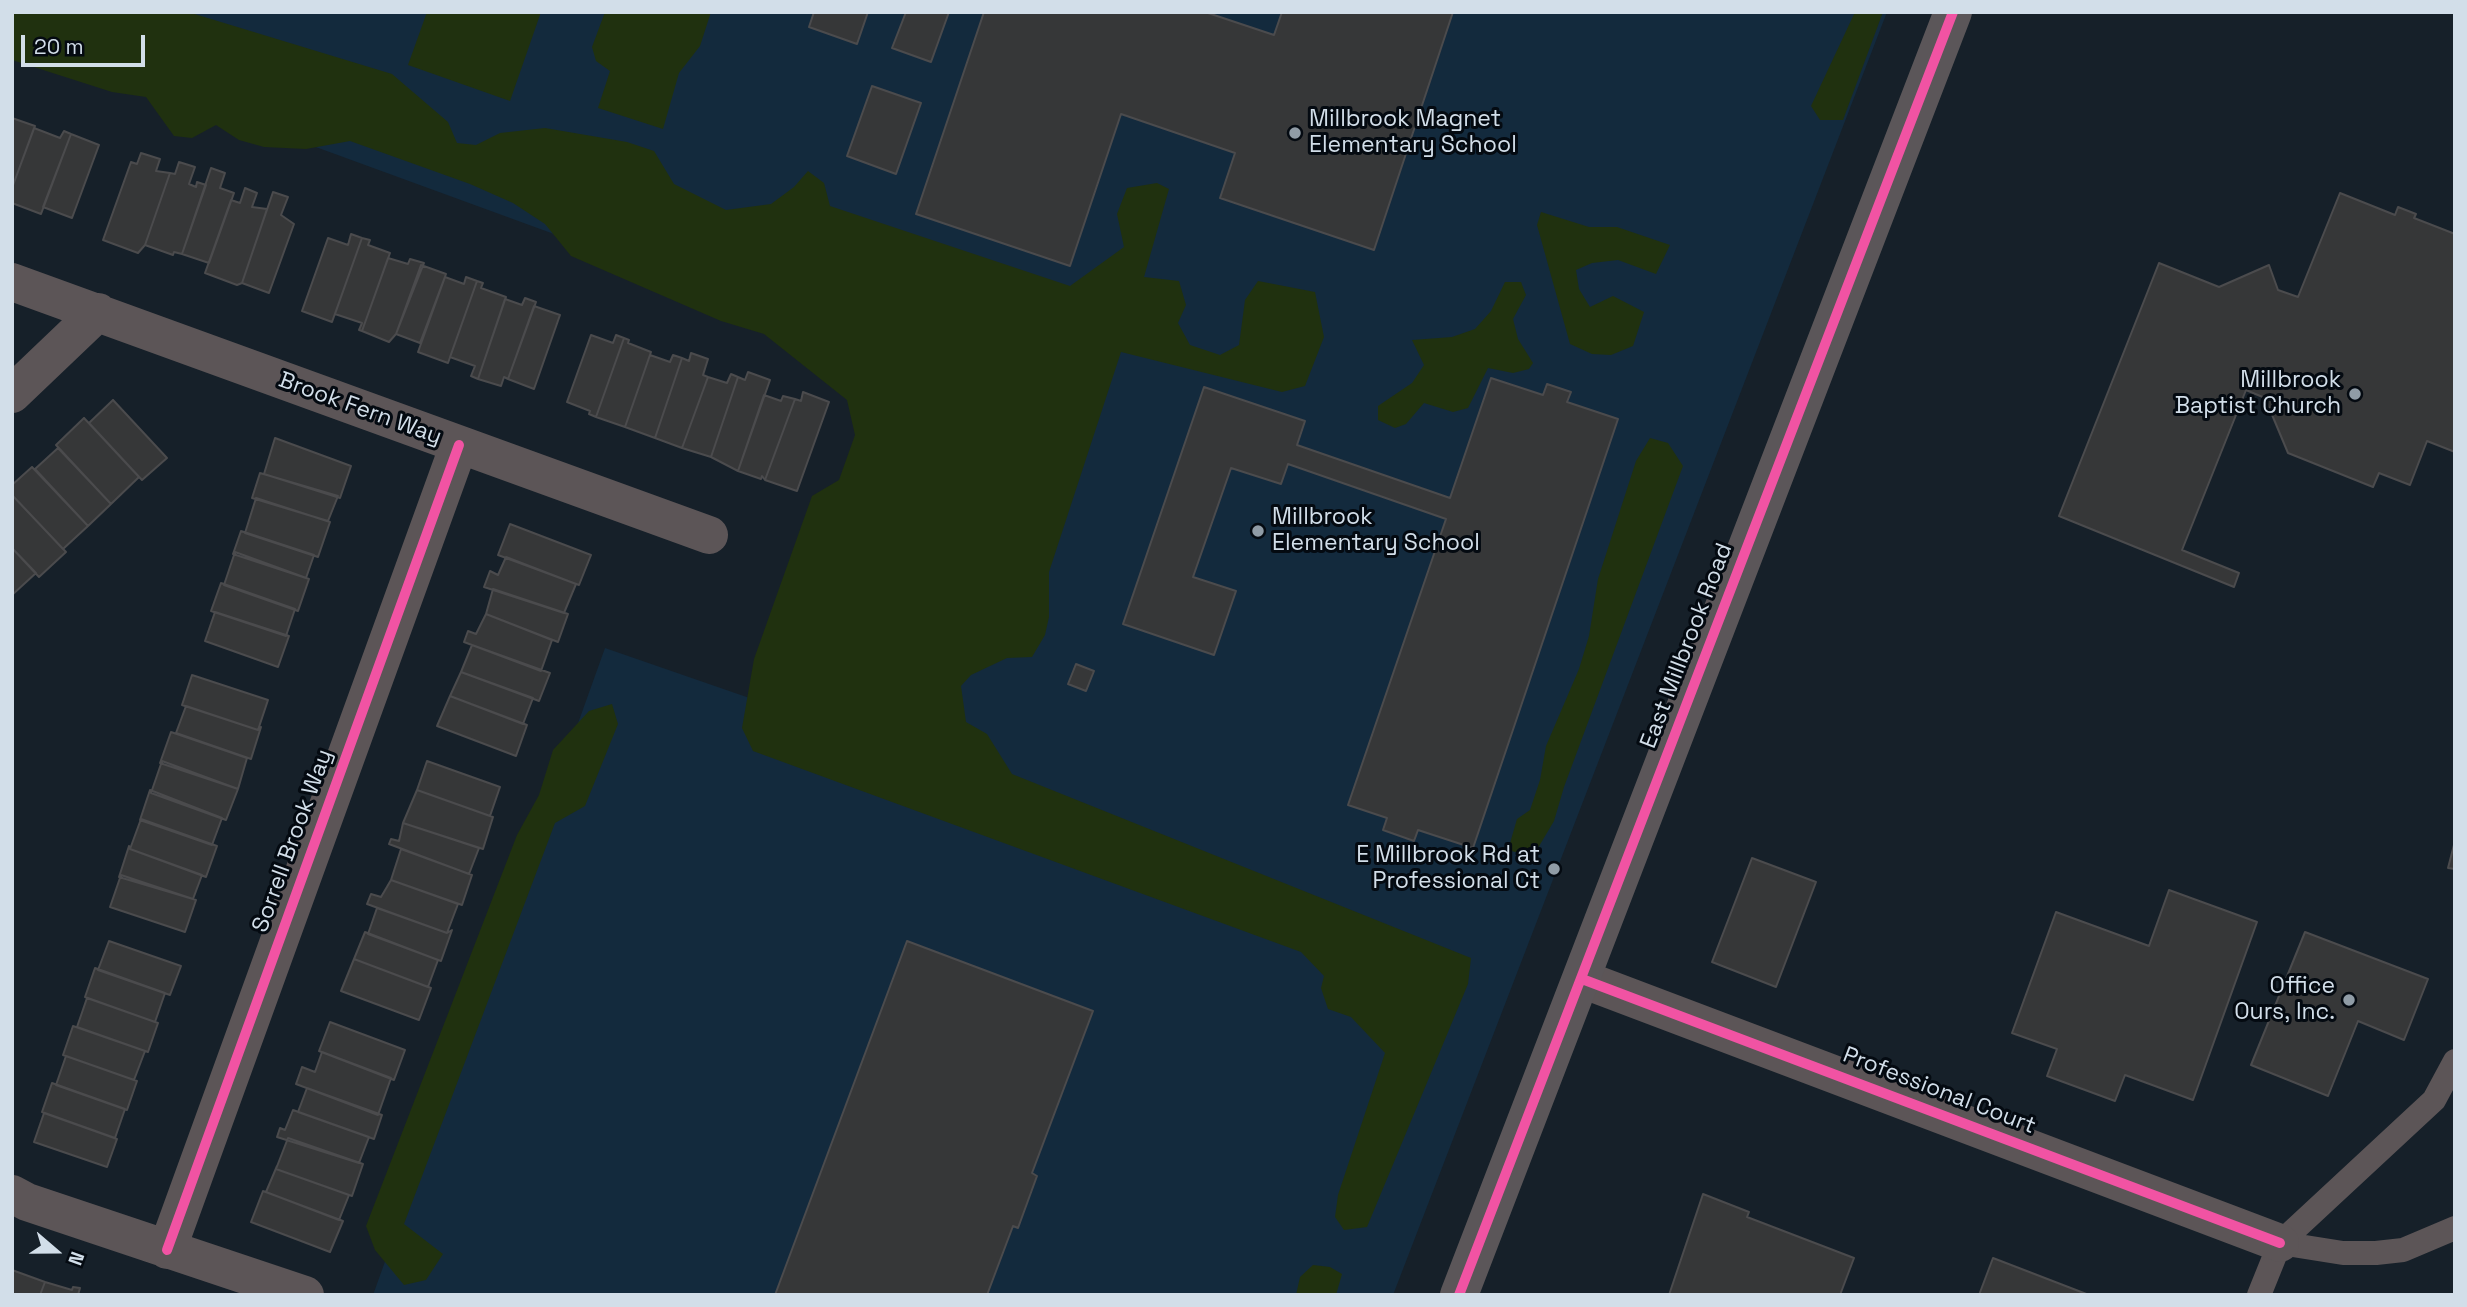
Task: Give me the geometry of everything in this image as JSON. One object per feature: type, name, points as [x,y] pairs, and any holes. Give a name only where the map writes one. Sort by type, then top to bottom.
[{"type":"main road","name":"East Millbrook Road","points":[[1459,1295],[1953,12]]},
{"type":"street","name":"Brook Fern Way","points":[[12,282],[709,536]]},
{"type":"street","points":[[12,394],[97,312]]},
{"type":"street","name":"Sorrell Brook Way","points":[[167,1250],[458,445]]},
{"type":"street","name":"Professional Court","points":[[1582,979],[2280,1243]]},
{"type":"street","points":[[12,1194],[27,1202],[305,1295]]},
{"type":"lane","points":[[2259,1295],[2280,1243],[2434,1100],[2455,1061]]},
{"type":"lane","points":[[2280,1243],[2343,1253],[2376,1253],[2403,1250],[2455,1228]]},
{"type":"shaded area","name":"Millbrook Elementary School","points":[[12,12],[1887,12],[1393,1295],[373,1295],[605,648],[761,702],[896,359],[12,36]]},
{"type":"green space","points":[[12,12],[188,12],[392,74],[448,122],[457,143],[476,145],[500,133],[545,128],[627,142],[654,151],[674,184],[726,210],[771,204],[794,187],[808,171],[824,183],[830,206],[1070,286],[1124,247],[1117,214],[1127,188],[1157,183],[1169,189],[1144,277],[1179,281],[1186,305],[1178,323],[1190,345],[1220,355],[1239,345],[1245,300],[1258,281],[1315,292],[1324,337],[1305,386],[1282,392],[1121,352],[1049,572],[1049,617],[1045,635],[1032,657],[1007,658],[971,675],[961,686],[966,722],[987,734],[1012,774],[1471,958],[1468,984],[1367,1227],[1344,1230],[1335,1217],[1338,1195],[1385,1053],[1351,1017],[1328,1009],[1321,988],[1324,976],[1301,952],[753,751],[742,728],[754,659],[812,496],[839,480],[855,435],[847,400],[764,334],[721,321],[571,256],[545,224],[513,203],[470,184],[350,141],[306,149],[264,147],[239,140],[216,125],[192,138],[174,136],[146,97],[112,92],[12,60]]},
{"type":"green space","points":[[427,12],[541,12],[510,101],[408,65]]},
{"type":"green space","points":[[605,12],[711,12],[700,46],[679,73],[663,129],[598,108],[610,71],[596,61],[592,47]]},
{"type":"green space","points":[[1855,12],[1883,12],[1843,120],[1820,120],[1811,106]]},
{"type":"green space","points":[[1541,212],[1589,227],[1617,227],[1670,245],[1656,274],[1618,260],[1592,263],[1576,270],[1579,289],[1590,307],[1613,296],[1644,312],[1633,346],[1611,355],[1592,354],[1570,344],[1537,225]]},
{"type":"green space","points":[[1505,282],[1521,282],[1526,295],[1513,319],[1518,339],[1533,363],[1529,369],[1513,373],[1488,368],[1468,408],[1453,412],[1424,403],[1406,424],[1395,428],[1378,420],[1378,406],[1412,383],[1424,365],[1412,340],[1452,337],[1475,329],[1491,311]]},
{"type":"green space","points":[[1650,438],[1668,443],[1683,466],[1564,787],[1554,821],[1538,848],[1526,855],[1508,850],[1517,819],[1530,810],[1540,780],[1546,746],[1579,669],[1589,636],[1598,579],[1636,461]]},
{"type":"green space","points":[[612,704],[618,724],[585,806],[555,823],[404,1224],[443,1254],[426,1280],[404,1285],[375,1250],[366,1226],[517,835],[539,795],[553,750],[589,711]]},
{"type":"green space","points":[[1313,1265],[1330,1267],[1342,1274],[1336,1295],[1296,1295],[1300,1277]]},
{"type":"building","points":[[814,12],[868,12],[857,44],[809,27]]},
{"type":"building","points":[[906,12],[949,12],[931,62],[892,48]]},
{"type":"building","name":"Millbrook Magnet Elementary School","points":[[984,12],[1205,12],[1274,35],[1282,12],[1453,12],[1374,250],[1220,198],[1235,153],[1121,114],[1070,266],[916,214]]},
{"type":"building","points":[[872,86],[921,103],[896,174],[847,156]]},
{"type":"building","points":[[12,118],[35,126],[12,188]]},
{"type":"building","points":[[34,128],[60,138],[64,131],[71,134],[41,214],[12,203],[12,188]]},
{"type":"building","points":[[71,134],[99,145],[72,218],[43,207]]},
{"type":"building","points":[[141,153],[160,159],[156,171],[170,173],[145,245],[138,253],[103,240],[131,162],[137,164]]},
{"type":"building","points":[[179,162],[195,167],[189,184],[196,187],[197,182],[206,185],[182,254],[174,252],[173,255],[145,245],[170,173],[175,174]]},
{"type":"building","points":[[211,168],[225,173],[220,188],[234,193],[209,263],[182,254]]},
{"type":"building","points":[[245,188],[257,193],[252,207],[267,209],[242,283],[237,285],[205,273],[231,200],[240,203]]},
{"type":"building","points":[[273,192],[288,197],[281,215],[294,224],[269,293],[242,283]]},
{"type":"building","name":"Millbrook Baptist Church","points":[[2340,193],[2395,215],[2398,207],[2416,214],[2414,218],[2455,234],[2455,452],[2427,441],[2410,485],[2379,473],[2373,487],[2288,453],[2265,398],[2246,390],[2182,550],[2239,573],[2234,587],[2059,516],[2159,263],[2219,287],[2269,265],[2278,290],[2298,297]]},
{"type":"building","points":[[351,234],[362,238],[332,322],[302,311],[328,238],[348,245]]},
{"type":"building","points":[[362,238],[370,240],[368,245],[390,253],[362,331],[359,330],[362,323],[335,314]]},
{"type":"building","points":[[388,258],[408,264],[410,259],[424,263],[396,334],[389,342],[362,331]]},
{"type":"building","points":[[421,265],[446,274],[420,343],[396,334]]},
{"type":"building","points":[[445,277],[464,284],[466,277],[477,281],[448,363],[418,352]]},
{"type":"building","points":[[477,281],[483,283],[481,288],[506,297],[478,379],[471,376],[475,366],[450,357]]},
{"type":"building","points":[[525,298],[536,302],[508,379],[504,377],[501,386],[478,379],[505,299],[522,305]]},
{"type":"building","points":[[534,306],[560,315],[534,389],[508,379]]},
{"type":"building","points":[[591,335],[613,343],[616,335],[624,338],[596,417],[589,414],[590,411],[567,402]]},
{"type":"building","points":[[624,338],[629,340],[628,343],[651,352],[625,427],[596,417]]},
{"type":"building","points":[[691,353],[708,359],[703,375],[708,377],[682,448],[655,438],[682,358],[689,361]]},
{"type":"building","points":[[650,355],[670,362],[673,355],[682,358],[655,438],[625,427]]},
{"type":"building","points":[[748,372],[770,380],[738,471],[711,457],[738,377],[745,380]]},
{"type":"building","points":[[731,374],[738,377],[711,457],[682,448],[708,377],[727,383]]},
{"type":"building","points":[[1491,378],[1543,395],[1547,384],[1571,392],[1567,402],[1618,419],[1473,848],[1418,830],[1414,841],[1383,830],[1387,818],[1348,805],[1446,519],[1288,464],[1281,484],[1231,468],[1193,577],[1236,591],[1214,655],[1123,624],[1204,387],[1305,421],[1297,445],[1450,498]]},
{"type":"building","points":[[803,392],[829,402],[797,491],[765,480],[795,399],[801,401]]},
{"type":"building","points":[[764,395],[781,401],[783,396],[795,399],[765,480],[762,476],[761,479],[738,471]]},
{"type":"building","points":[[113,400],[167,458],[142,480],[89,423]]},
{"type":"building","points":[[84,418],[139,477],[111,504],[56,445]]},
{"type":"building","points":[[275,438],[351,466],[340,498],[264,474]]},
{"type":"building","points":[[58,448],[111,504],[88,526],[35,469]]},
{"type":"building","points":[[32,467],[88,526],[63,549],[12,495],[12,485]]},
{"type":"building","points":[[260,473],[338,496],[328,521],[252,498]]},
{"type":"building","points":[[12,495],[66,552],[39,577],[12,548]]},
{"type":"building","points":[[256,498],[330,522],[318,557],[245,533]]},
{"type":"building","points":[[510,524],[591,555],[579,585],[498,555]]},
{"type":"building","points":[[241,531],[314,555],[306,578],[233,554]]},
{"type":"building","points":[[12,548],[36,573],[12,595]]},
{"type":"building","points":[[235,552],[309,579],[298,611],[224,585]]},
{"type":"building","points":[[506,557],[576,584],[564,613],[484,587],[490,571],[498,575]]},
{"type":"building","points":[[221,583],[295,609],[286,636],[211,611]]},
{"type":"building","points":[[493,589],[568,614],[558,642],[486,614]]},
{"type":"building","points":[[215,612],[289,636],[278,667],[205,641]]},
{"type":"building","points":[[486,614],[552,640],[541,671],[464,642],[468,631],[476,634]]},
{"type":"building","points":[[472,645],[550,673],[539,701],[461,672]]},
{"type":"building","points":[[1076,664],[1094,671],[1086,691],[1068,684]]},
{"type":"building","points":[[461,672],[533,698],[523,724],[450,696]]},
{"type":"building","points":[[192,675],[268,700],[258,730],[182,705]]},
{"type":"building","points":[[450,696],[527,725],[516,756],[437,726]]},
{"type":"building","points":[[186,706],[258,730],[261,727],[251,759],[176,733]]},
{"type":"building","points":[[171,732],[247,758],[238,789],[160,763]]},
{"type":"building","points":[[162,761],[238,789],[226,820],[151,793]]},
{"type":"building","points":[[427,761],[500,787],[490,816],[417,790]]},
{"type":"building","points":[[150,790],[222,818],[212,845],[140,820]]},
{"type":"building","points":[[417,790],[493,817],[483,849],[403,823]]},
{"type":"building","points":[[141,819],[217,846],[206,877],[130,849]]},
{"type":"building","points":[[403,823],[479,848],[469,874],[389,844],[391,839],[399,841]]},
{"type":"building","points":[[2455,841],[2455,869],[2448,868]]},
{"type":"building","points":[[129,846],[130,849],[202,875],[193,899],[119,877]]},
{"type":"building","points":[[401,849],[472,875],[462,905],[391,880]]},
{"type":"building","points":[[1752,858],[1816,882],[1776,987],[1712,962]]},
{"type":"building","points":[[121,875],[196,900],[185,932],[110,907]]},
{"type":"building","points":[[391,880],[458,904],[447,933],[367,904],[371,894],[381,897]]},
{"type":"building","points":[[2169,890],[2257,922],[2193,1100],[2125,1075],[2115,1101],[2047,1076],[2057,1049],[2012,1033],[2056,912],[2149,946]]},
{"type":"building","points":[[377,908],[447,933],[452,930],[441,961],[368,934]]},
{"type":"building","points":[[365,932],[438,960],[428,987],[354,959]]},
{"type":"building","name":"Office Ours, Inc.","points":[[2305,932],[2428,979],[2404,1040],[2358,1021],[2328,1096],[2251,1065]]},
{"type":"building","points":[[109,941],[181,966],[170,995],[98,970]]},
{"type":"building","points":[[907,941],[1093,1011],[1032,1173],[1037,1176],[1018,1228],[1013,1226],[987,1295],[775,1295]]},
{"type":"building","points":[[354,959],[431,988],[419,1020],[341,991]]},
{"type":"building","points":[[95,968],[165,993],[155,1022],[85,997]]},
{"type":"building","points":[[87,998],[158,1023],[148,1052],[77,1027]]},
{"type":"building","points":[[330,1022],[405,1050],[394,1080],[319,1051]]},
{"type":"building","points":[[73,1026],[145,1051],[134,1080],[63,1055]]},
{"type":"building","points":[[322,1052],[391,1078],[378,1115],[296,1084],[302,1067],[315,1072]]},
{"type":"building","points":[[66,1056],[137,1081],[127,1110],[56,1085]]},
{"type":"building","points":[[52,1083],[125,1109],[115,1138],[42,1112]]},
{"type":"building","points":[[307,1088],[382,1115],[374,1139],[298,1112]]},
{"type":"building","points":[[293,1110],[369,1137],[359,1163],[277,1137],[280,1128],[285,1130]]},
{"type":"building","points":[[44,1113],[117,1139],[107,1167],[34,1142]]},
{"type":"building","points":[[288,1138],[363,1164],[352,1196],[276,1169]]},
{"type":"building","points":[[277,1166],[276,1169],[349,1195],[339,1220],[266,1192]]},
{"type":"building","points":[[263,1191],[343,1221],[330,1252],[251,1222]]},
{"type":"building","points":[[1703,1194],[1749,1212],[1747,1217],[1854,1258],[1840,1295],[1669,1295]]},
{"type":"building","points":[[1993,1258],[2089,1295],[1979,1295]]},
{"type":"building","points":[[12,1270],[45,1282],[40,1295],[12,1295]]},
{"type":"building","points":[[45,1282],[72,1290],[73,1287],[80,1288],[78,1295],[40,1295]]},
{"type":"cycle path","points":[[1459,1295],[1953,12]]},
{"type":"cycle path","points":[[167,1250],[459,445]]},
{"type":"cycle path","points":[[1582,979],[2280,1243]]},
{"type":"place","name":"Millbrook Magnet Elementary School","points":[[1295,133]]},
{"type":"place","name":"Millbrook Baptist Church","points":[[2355,394]]},
{"type":"place","name":"Millbrook Elementary School","points":[[1258,531]]},
{"type":"place","name":"E Millbrook Rd at Professional Ct","points":[[1554,869]]},
{"type":"place","name":"Office Ours, Inc.","points":[[2349,1000]]}]
